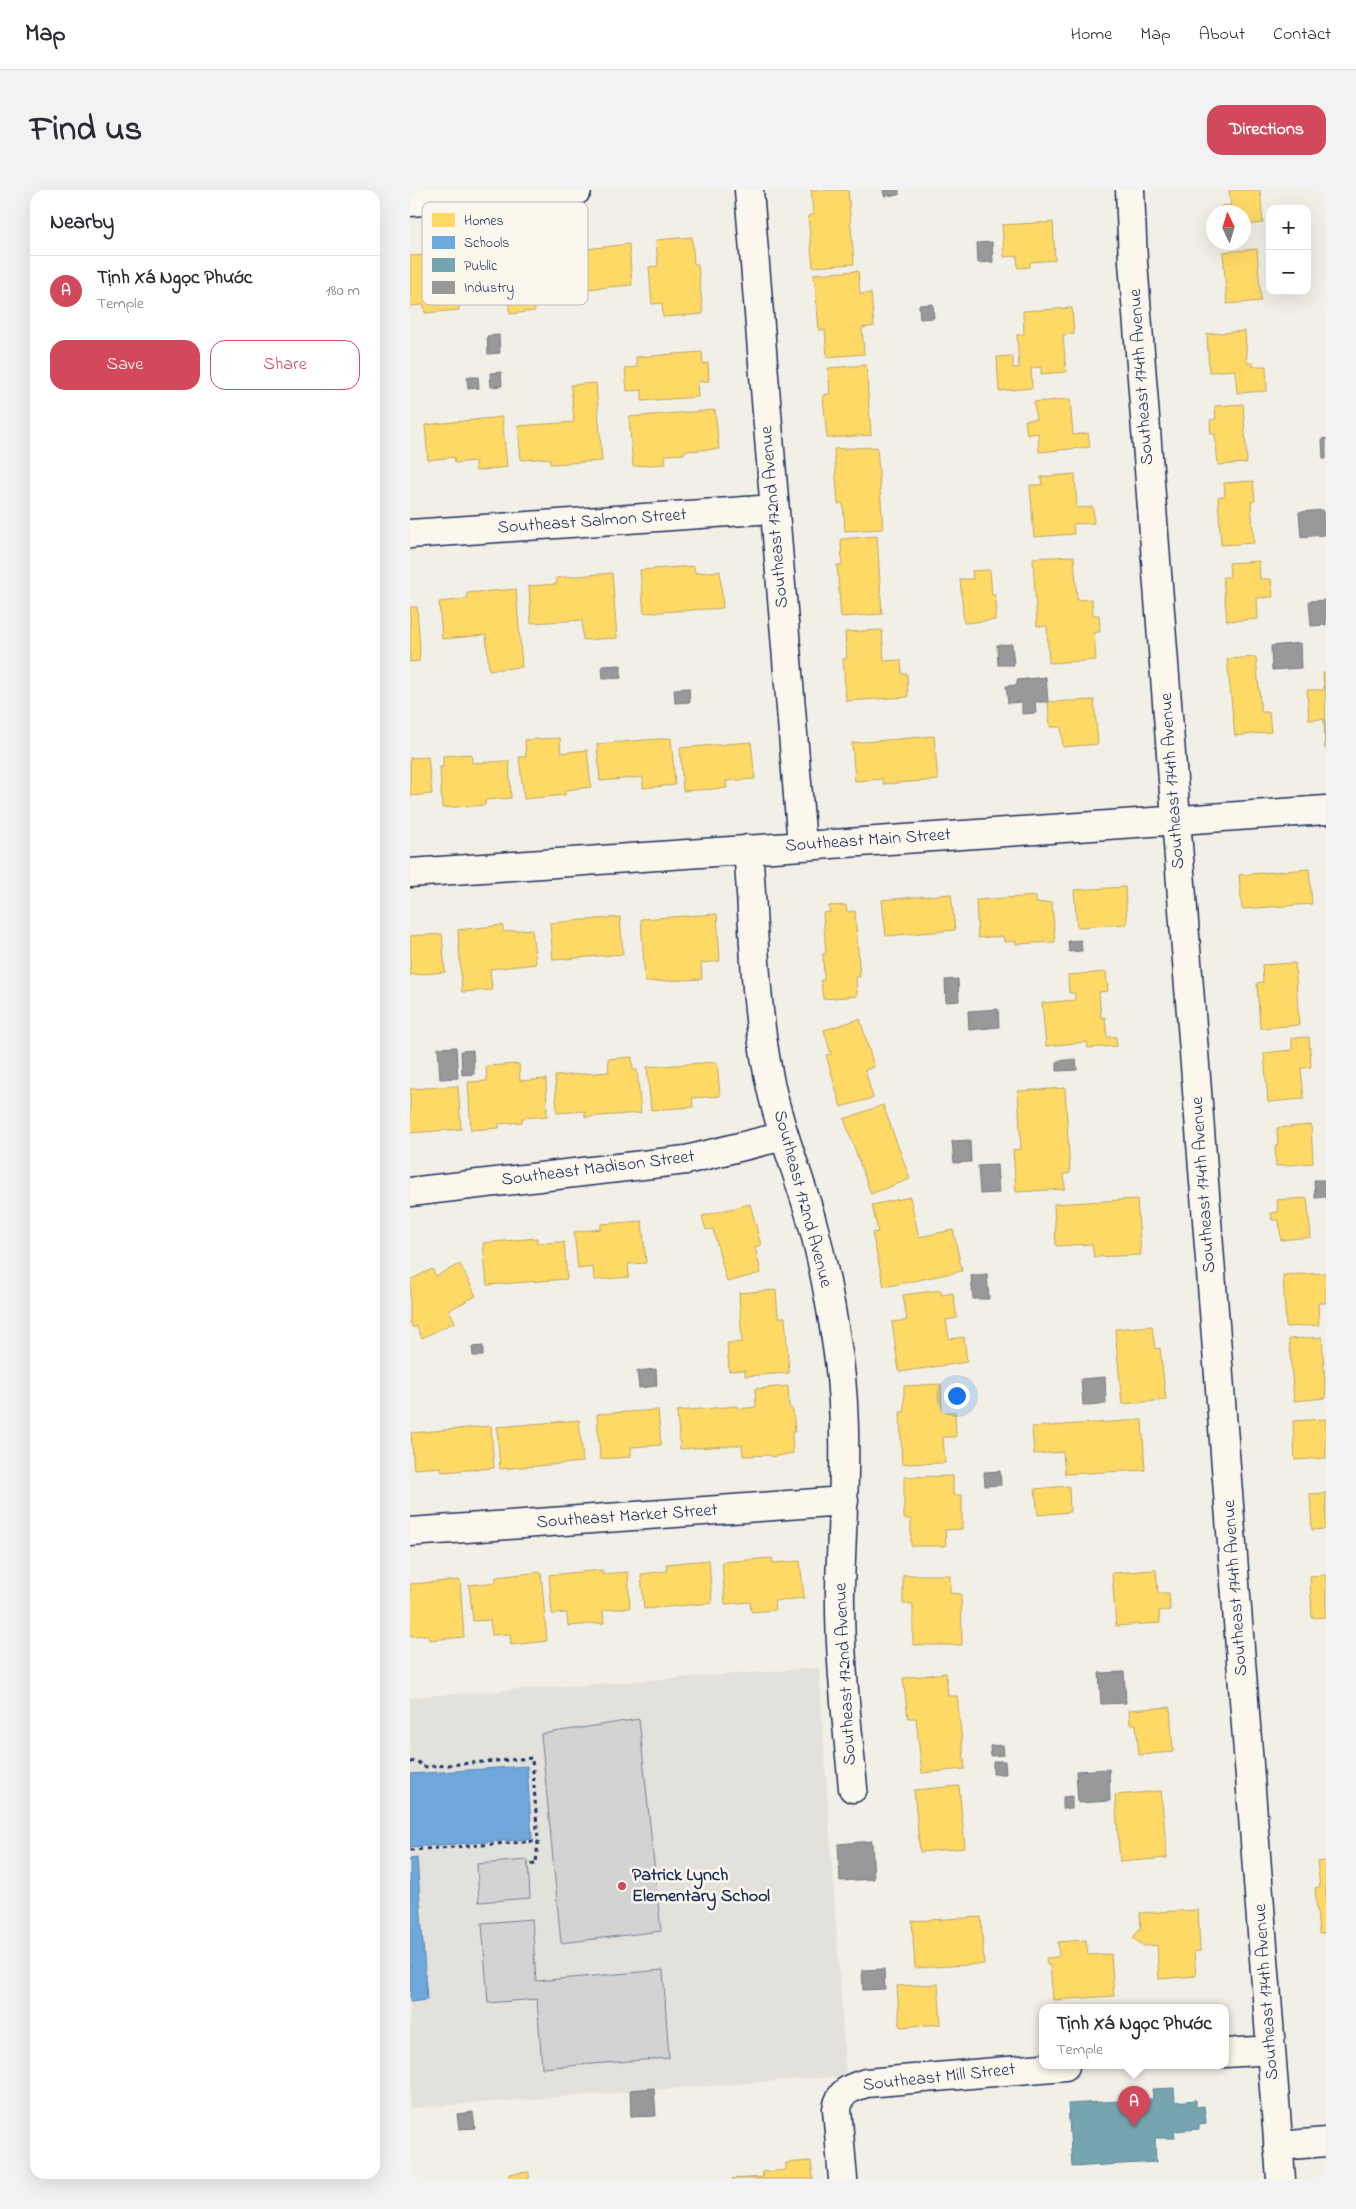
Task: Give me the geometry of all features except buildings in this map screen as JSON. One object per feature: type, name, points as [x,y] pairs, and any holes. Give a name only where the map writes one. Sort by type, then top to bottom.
[{"type":"street","points":[[410,202],[577,190]]},
{"type":"street","name":"Southeast 172nd Avenue","points":[[749,190],[802,845]]},
{"type":"street","name":"Southeast 174th Avenue","points":[[1130,190],[1133,262],[1281,2179]]},
{"type":"street","name":"Southeast Salmon Street","points":[[410,534],[774,509]]},
{"type":"street","name":"Southeast Main Street","points":[[410,873],[1326,810]]},
{"type":"street","name":"Southeast 172nd Avenue","points":[[748,849],[761,1018],[768,1073],[784,1136],[810,1215],[829,1300],[839,1362],[844,1420],[844,1501],[840,1590],[842,1662],[853,1788]]},
{"type":"street","name":"Southeast Madison Street","points":[[410,1192],[686,1160],[784,1136]]},
{"type":"street","name":"Southeast Market Street","points":[[410,1532],[844,1501]]},
{"type":"street","points":[[1229,2053],[1271,2050]]},
{"type":"street","name":"Southeast Mill Street","points":[[843,2179],[837,2109],[839,2098],[848,2088],[866,2083],[1039,2068]]},
{"type":"street","points":[[1278,2146],[1326,2142]]},
{"type":"path","points":[[410,1762],[417,1761],[423,1767],[532,1758],[538,1841],[536,1864],[527,1865]]},
{"type":"path","points":[[410,1850],[538,1841]]},
{"type":"shaded area","name":"Patrick Lynch Elementary School","points":[[819,1668],[846,2076],[410,2108],[410,1697]]},
{"type":"shaded area","points":[[639,1719],[661,1931],[561,1943],[541,1734]]},
{"type":"shaded area","points":[[528,1860],[530,1898],[479,1902],[477,1864]]},
{"type":"shaded area","points":[[532,1919],[536,1981],[663,1970],[669,2058],[542,2068],[537,1999],[488,2003],[482,1923]]},
{"type":"place","name":"Patrick Lynch Elementary School","points":[[622,1886]]},
{"type":"place","name":"Tịnh Xá Ngọc Phước","points":[[1134,2127]]}]
